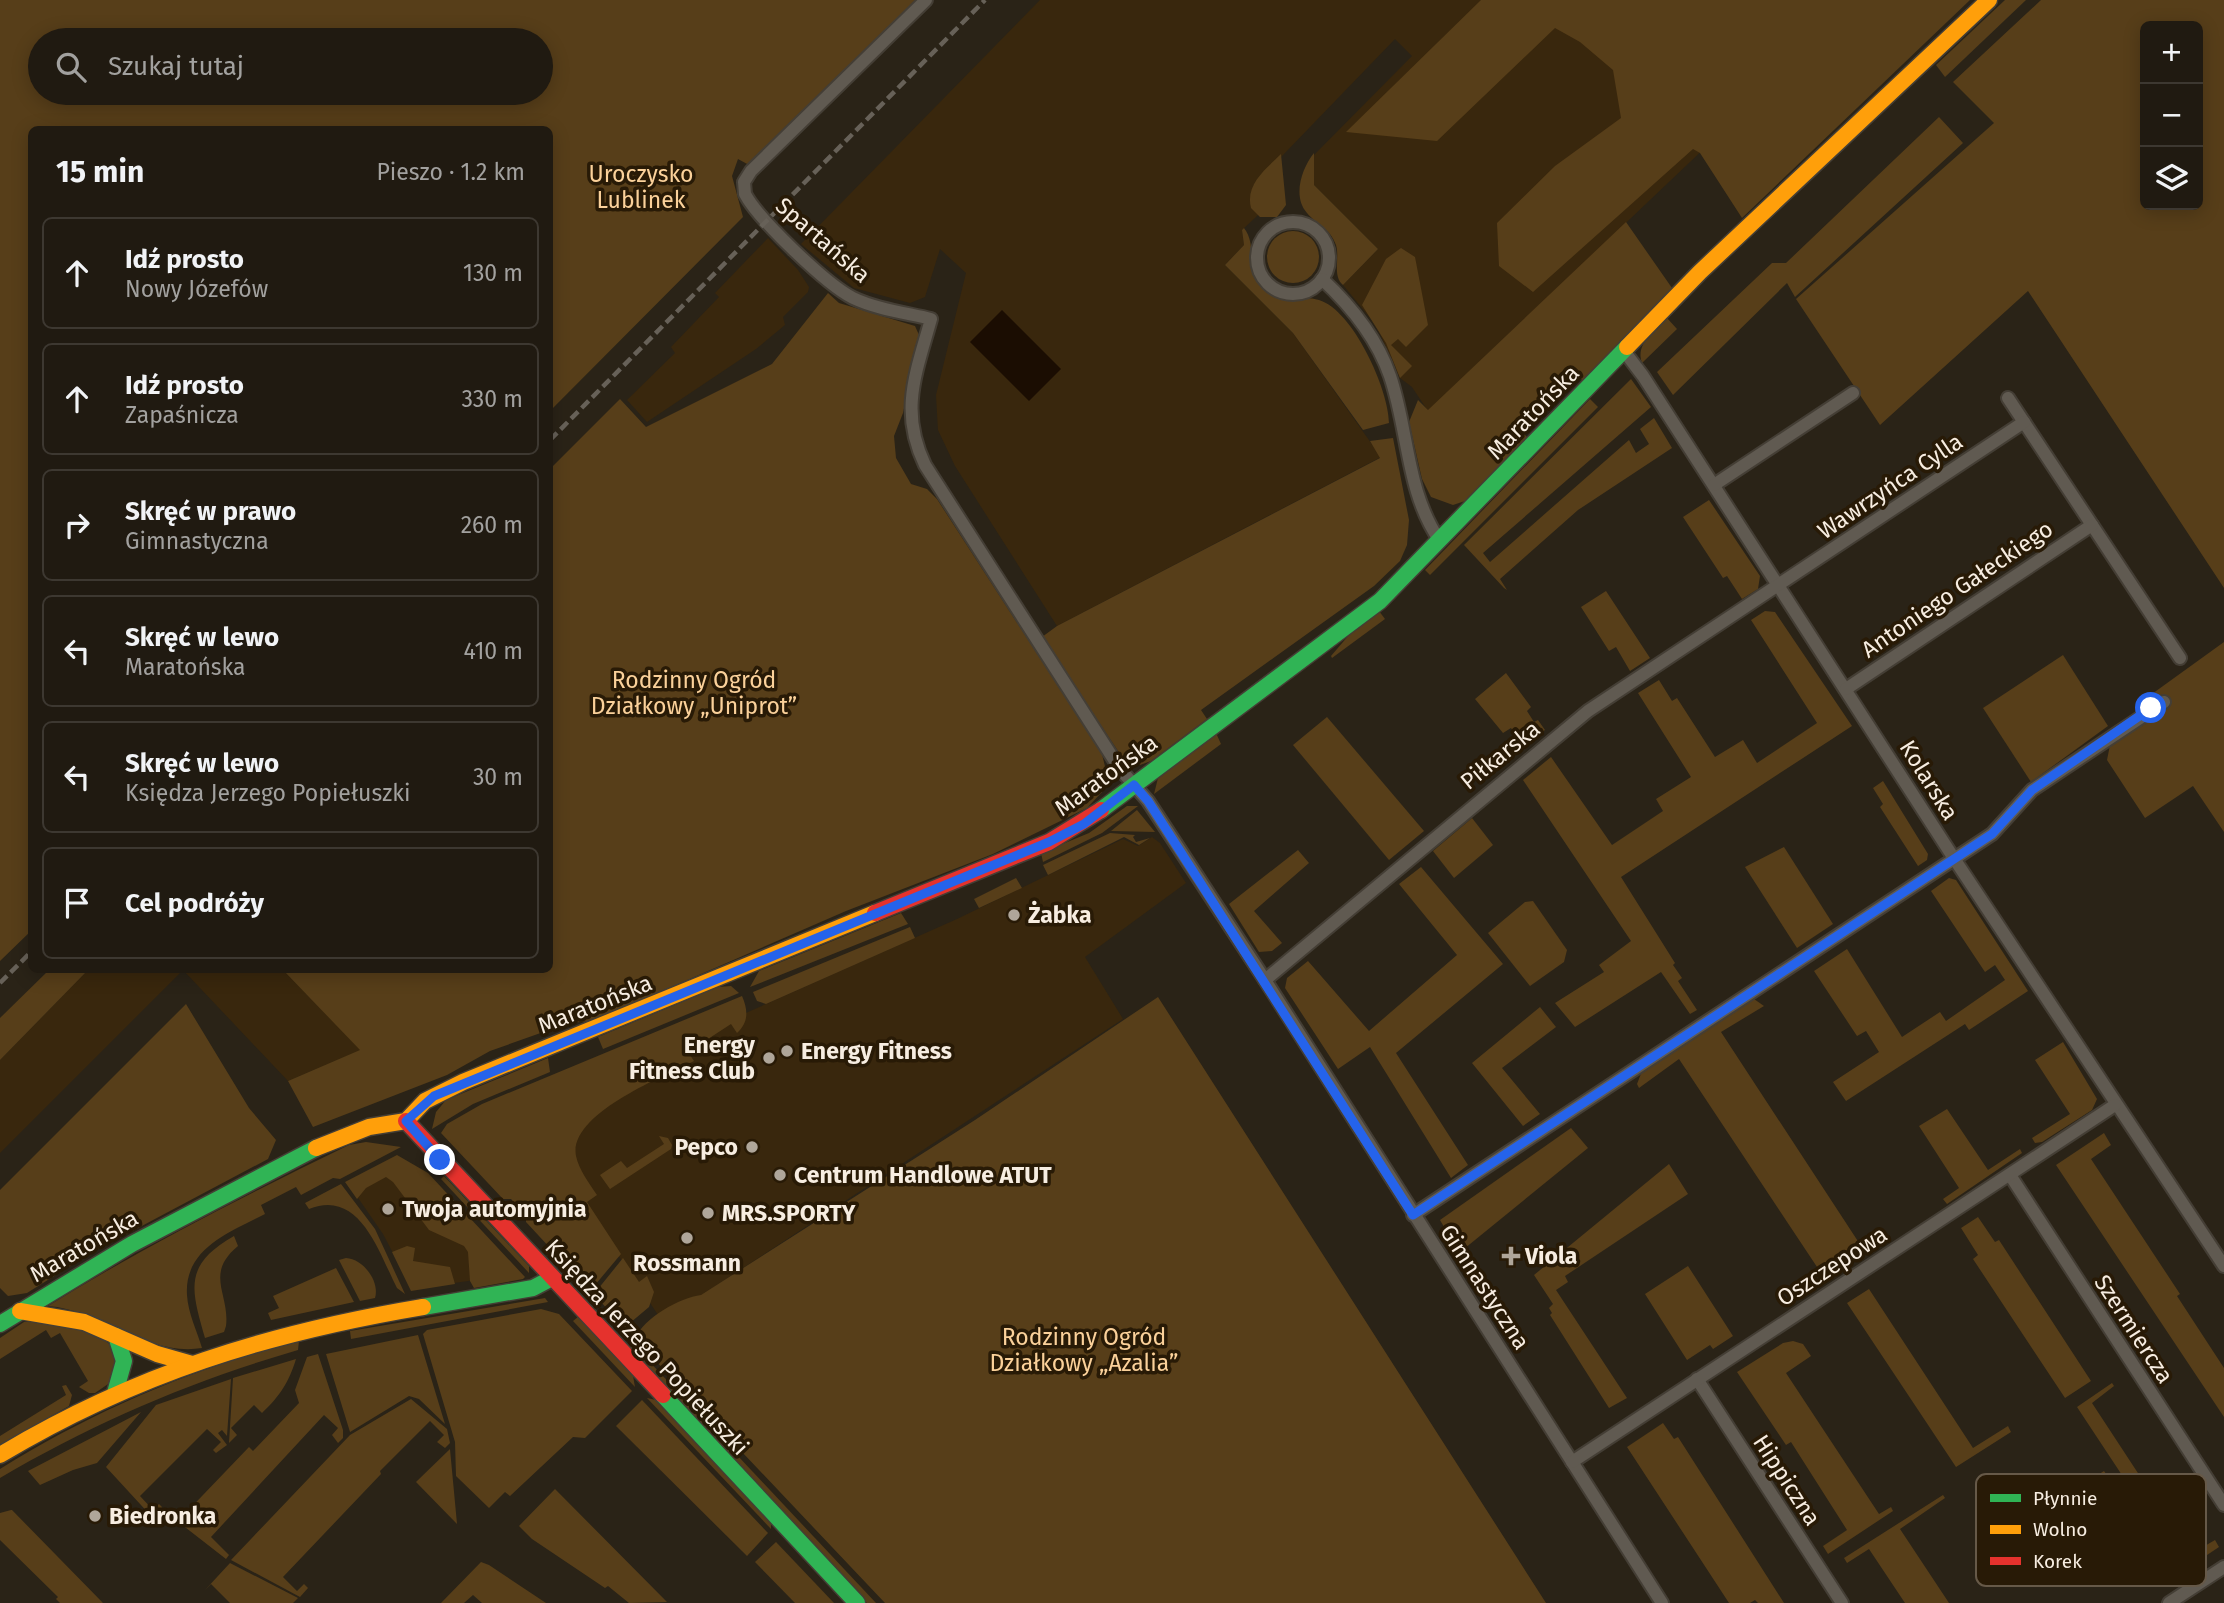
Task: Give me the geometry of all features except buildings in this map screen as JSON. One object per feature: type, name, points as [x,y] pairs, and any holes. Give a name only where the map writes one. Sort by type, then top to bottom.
[{"type":"main road","name":"Maratońska","points":[[0,1324],[128,1245],[340,1136],[379,1123],[406,1121],[425,1101],[463,1082],[1062,836],[1084,824],[1365,612],[1440,541],[1724,249],[1989,0]]},
{"type":"main road","name":"Księdza Jerzego Popiełuszki","points":[[406,1121],[857,1603]]},
{"type":"main road","points":[[0,1455],[115,1393],[191,1364],[307,1329],[533,1288],[552,1278]]},
{"type":"main road","name":"Maratońska","points":[[20,1311],[72,1318],[157,1354],[191,1364]]},
{"type":"main road","points":[[115,1393],[124,1361],[116,1336]]},
{"type":"street","name":"Spartańska","points":[[926,0],[751,171],[744,182],[744,190],[766,221],[843,292],[860,301],[931,319],[910,407],[911,427],[919,451],[955,513],[1120,769]]},
{"type":"street","points":[[1287,222],[1311,226],[1327,246],[1329,258],[1322,279],[1302,293],[1279,292],[1269,286],[1257,266],[1256,255],[1265,234],[1287,222]]},
{"type":"street","points":[[1322,279],[1365,327],[1387,366],[1420,508],[1440,541]]},
{"type":"street","name":"Kolarska","points":[[1623,351],[1714,485],[1955,860],[2224,1266]]},
{"type":"street","points":[[1714,485],[1853,393]]},
{"type":"street","points":[[2008,398],[2180,658]]},
{"type":"street","name":"Wawrzyńca Cylla","points":[[1779,586],[2024,422]]},
{"type":"street","name":"Antoniego Gałeckiego","points":[[1846,689],[2092,525]]},
{"type":"street","name":"Piłkarska","points":[[1265,980],[1588,711],[1779,586]]},
{"type":"street","points":[[1413,1215],[1955,860],[1992,834],[2032,790],[2164,702]]},
{"type":"street","name":"Gimnastyczna","points":[[1120,769],[1148,801],[1265,980],[1662,1603]]},
{"type":"street","name":"Oszczepowa","points":[[1572,1462],[2116,1105]]},
{"type":"street","name":"Szermiercza","points":[[2010,1175],[2204,1474]]},
{"type":"street","name":"Hippiczna","points":[[1697,1379],[1842,1603]]},
{"type":"street","name":"Szermiercza","points":[[2206,1477],[2224,1505]]},
{"type":"street","points":[[2206,1579],[2224,1567]]},
{"type":"street","points":[[2169,1603],[2195,1586]]},
{"type":"shaded area","points":[[1040,0],[1738,0],[1792,65],[1428,411],[1412,387],[1400,378],[1376,325],[1343,285],[1378,249],[1314,185],[1314,155],[1412,56],[1395,39],[1253,186],[1270,204],[1242,230],[1244,245],[1225,265],[1293,333],[1381,457],[1057,626],[955,466],[938,430],[936,395],[966,273],[940,249],[925,297],[910,303],[854,288],[801,244]]},
{"type":"shaded area","points":[[768,238],[798,270],[809,287],[808,292],[783,317],[785,325],[756,349],[647,422],[627,400],[675,353],[671,347],[719,297],[715,293]]},
{"type":"shaded area","points":[[1002,310],[1061,369],[1029,401],[970,342]]},
{"type":"shaded area","points":[[1152,837],[1160,843],[1186,883],[1085,957],[1123,1019],[662,1321],[583,1202],[571,1152],[580,1125],[691,1041],[748,1012],[957,919],[1123,839],[1138,846]]},
{"type":"shaded area","points":[[85,973],[180,973],[0,1153],[0,1060]]},
{"type":"shaded area","points":[[186,973],[286,973],[361,1050],[288,1081]]},
{"type":"shaded area","points":[[387,1172],[471,1249],[475,1280],[412,1289],[383,1234],[354,1192]]},
{"type":"green space","name":"Uroczysko Lublinek","points":[[0,0],[917,0],[749,165],[738,159],[732,176],[743,217],[553,408],[553,126],[28,126],[28,934],[0,961]]},
{"type":"green space","points":[[1481,0],[1970,0],[1742,218],[1700,153],[1693,149],[1533,292],[1499,266],[1497,223],[1555,166],[1621,118],[1613,70],[1580,42],[1555,28],[1437,141],[1346,132]]},
{"type":"green space","points":[[2005,0],[2026,0],[1945,77],[1936,65]]},
{"type":"green space","points":[[2041,0],[2224,0],[2224,588],[2028,291],[1880,425],[1796,299],[1994,123],[1953,82]]},
{"type":"green space","points":[[1939,117],[1963,143],[1795,297],[1787,283],[1673,395],[1657,372],[1772,263],[1786,263]]},
{"type":"green space","points":[[1314,153],[1314,185],[1378,249],[1343,285],[1338,277],[1337,250],[1333,239],[1307,213],[1300,199],[1300,182]]},
{"type":"green space","points":[[1281,154],[1286,205],[1277,217],[1260,217],[1251,208],[1251,192],[1263,171]]},
{"type":"green space","points":[[1626,222],[1672,288],[1583,381],[1580,378],[1524,434],[1528,438],[1468,500],[1453,505],[1431,497],[1422,479],[1409,422],[1418,400],[1428,410]]},
{"type":"green space","points":[[1244,228],[1250,242],[1254,274],[1262,288],[1283,299],[1319,300],[1332,307],[1356,335],[1376,372],[1389,423],[1363,430],[1293,333],[1225,265],[1244,245]]},
{"type":"green space","points":[[1293,231],[1303,233],[1311,239],[1317,247],[1317,267],[1311,275],[1303,281],[1293,283],[1283,281],[1275,275],[1269,267],[1267,257],[1269,247],[1275,239],[1283,233]]},
{"type":"green space","points":[[1401,248],[1415,257],[1428,325],[1406,347],[1398,339],[1391,345],[1412,366],[1400,378],[1386,343],[1362,305],[1386,259]]},
{"type":"green space","name":"Rodzinny Ogród Działkowy „Uniprot”","points":[[828,293],[839,303],[915,326],[919,335],[903,413],[894,436],[896,458],[911,484],[927,489],[937,499],[1102,754],[1108,779],[1102,792],[1087,808],[993,854],[846,911],[593,1021],[569,1023],[490,1051],[447,1075],[313,1127],[288,1081],[360,1050],[286,973],[553,973],[553,466],[620,399],[646,427],[772,364]]},
{"type":"green space","points":[[1667,318],[1677,329],[1642,363],[1641,349],[1644,343]]},
{"type":"green space","points":[[1631,379],[1651,407],[1483,553],[1490,562],[1629,440],[1636,453],[1649,444],[1640,429],[1654,418],[1672,448],[1578,510],[1500,579],[1507,590],[1464,545]]},
{"type":"green space","points":[[1590,399],[1598,407],[1430,575],[1425,570]]},
{"type":"green space","points":[[1393,438],[1409,520],[1407,545],[1400,561],[1374,586],[1201,710],[1207,719],[1151,761],[1140,765],[1124,760],[1042,637],[1057,626],[1380,458],[1370,441]]},
{"type":"green space","points":[[1709,500],[1760,576],[1758,589],[1742,599],[1727,576],[1723,578],[1683,517]]},
{"type":"green space","points":[[1606,591],[1650,658],[1630,671],[1616,647],[1609,651],[1581,607]]},
{"type":"green space","points":[[1379,611],[1385,619],[1332,658],[1349,635]]},
{"type":"green space","points":[[1765,611],[1775,612],[1852,726],[1621,877],[1675,963],[1673,965],[1682,978],[1678,981],[1697,1010],[1690,1014],[1661,972],[1575,1027],[1555,1003],[1604,972],[1599,965],[1631,941],[1523,780],[1551,757],[1612,845],[1663,811],[1656,799],[1691,777],[1638,693],[1659,680],[1672,701],[1677,698],[1715,757],[1743,740],[1757,763],[1817,723],[1751,620]]},
{"type":"green space","points":[[2224,642],[2224,832],[2193,786],[2145,818],[2107,760],[2110,745],[2151,708],[2145,699]]},
{"type":"green space","points":[[2063,655],[2108,726],[2031,782],[1983,708]]},
{"type":"green space","points":[[1506,673],[1531,707],[1527,711],[1534,722],[1538,720],[1545,730],[1522,745],[1511,728],[1503,733],[1475,699]]},
{"type":"green space","points":[[1327,717],[1424,831],[1389,860],[1293,745]]},
{"type":"green space","points":[[1216,733],[1221,744],[1154,794],[1158,778]]},
{"type":"green space","points":[[1883,781],[1928,854],[1927,860],[1918,866],[1880,807],[1883,804],[1873,788]]},
{"type":"green space","points":[[1127,806],[1138,806],[1102,833],[1043,862],[1041,853],[1089,833]]},
{"type":"green space","points":[[1137,810],[1155,832],[1111,831]]},
{"type":"green space","points":[[1472,818],[1493,845],[1454,878],[1433,851]]},
{"type":"green space","points":[[1110,833],[1135,835],[1133,837],[1136,842],[1150,838],[1139,845],[1124,837],[1048,875],[1043,865]]},
{"type":"green space","points":[[1784,847],[1833,924],[1797,948],[1745,867]]},
{"type":"green space","points":[[1298,850],[1309,863],[1254,911],[1282,943],[1272,951],[1259,952],[1229,904]]},
{"type":"green space","points":[[1421,867],[1503,964],[1396,1053],[1468,1165],[1451,1178],[1370,1047],[1338,1069],[1285,988],[1287,978],[1308,961],[1369,1031],[1457,955],[1399,884]]},
{"type":"green space","points":[[1016,878],[1022,888],[979,908],[974,899]]},
{"type":"green space","points":[[1949,878],[1956,880],[2028,991],[1969,1030],[1965,1024],[1846,1101],[1833,1082],[1879,1052],[1866,1031],[1857,1036],[1814,971],[1847,949],[1902,1037],[1940,1012],[1946,1021],[2005,980],[1995,965],[1985,972],[1931,891]]},
{"type":"green space","points":[[1533,901],[1567,950],[1564,962],[1530,986],[1488,933],[1525,902]]},
{"type":"green space","points":[[901,913],[908,924],[750,987],[759,971]]},
{"type":"green space","points":[[910,927],[915,938],[766,1004],[757,1001],[753,992]]},
{"type":"green space","points":[[46,973],[85,973],[0,1060],[0,1018]]},
{"type":"green space","points":[[731,986],[739,993],[603,1049],[598,1037],[718,987]]},
{"type":"green space","points":[[742,996],[746,1016],[744,1025],[737,1033],[731,1024],[688,1052],[694,1061],[620,1099],[587,1126],[578,1141],[577,1161],[597,1195],[587,1202],[621,1254],[590,1291],[526,1222],[526,1216],[511,1199],[503,1199],[441,1133],[447,1124],[482,1104]]},
{"type":"green space","name":"Rodzinny Ogród Działkowy „Azalia”","points":[[1158,997],[1546,1603],[885,1603],[635,1339],[654,1316],[683,1300],[701,1295],[975,1120]]},
{"type":"green space","points":[[1754,999],[1764,1006],[1721,1032],[1865,1252],[1825,1279],[1679,1059],[1639,1088],[1637,1084],[1642,1071]]},
{"type":"green space","points":[[186,1004],[249,1108],[276,1140],[268,1159],[91,1253],[27,1293],[8,1296],[0,1288],[0,1190]]},
{"type":"green space","points":[[1540,1007],[1556,1027],[1502,1068],[1540,1114],[1523,1126],[1472,1063]]},
{"type":"green space","points":[[2063,1042],[2097,1099],[2092,1110],[2042,1142],[2035,1143],[2032,1138],[2070,1114],[2035,1060]]},
{"type":"green space","points":[[548,1058],[550,1072],[473,1104],[432,1129],[436,1112],[446,1100]]},
{"type":"green space","points":[[1947,1109],[1988,1170],[2020,1149],[2022,1153],[1947,1204],[1943,1199],[1959,1188],[1919,1126]]},
{"type":"green space","points":[[1571,1128],[1588,1148],[1459,1253],[1440,1220]]},
{"type":"green space","points":[[2104,1133],[2111,1145],[2091,1159],[2180,1294],[2177,1296],[2224,1368],[2224,1417],[2056,1165]]},
{"type":"green space","points":[[659,1136],[668,1138],[671,1149],[610,1189],[600,1175],[621,1161],[627,1168],[664,1144]]},
{"type":"green space","points":[[366,1142],[401,1147],[340,1179],[333,1178],[301,1195],[296,1187],[261,1205],[265,1214],[225,1235],[201,1253],[188,1279],[187,1295],[202,1348],[163,1346],[68,1309],[48,1306],[234,1202],[349,1145]]},
{"type":"green space","points":[[397,1155],[428,1173],[525,1277],[474,1288],[470,1281],[468,1252],[464,1246],[429,1230],[393,1182],[386,1177],[366,1188],[357,1199],[345,1182]]},
{"type":"green space","points":[[1669,1164],[1688,1194],[1565,1276],[1568,1282],[1556,1290],[1627,1398],[1609,1408],[1550,1315],[1552,1313],[1549,1308],[1553,1304],[1534,1275]]},
{"type":"green space","points":[[444,1176],[529,1266],[529,1273],[441,1179]]},
{"type":"green space","points":[[341,1184],[375,1229],[405,1294],[397,1288],[375,1242],[355,1216],[342,1208],[327,1205],[309,1209],[305,1203]]},
{"type":"green space","points":[[1978,1217],[1995,1242],[1999,1240],[2091,1381],[2065,1398],[1973,1259],[1978,1255],[1961,1228]]},
{"type":"green space","points":[[234,1236],[238,1246],[228,1256],[220,1275],[226,1326],[224,1332],[205,1338],[196,1305],[195,1280],[206,1257]]},
{"type":"green space","points":[[407,1246],[415,1248],[413,1261],[450,1267],[455,1284],[411,1291],[392,1252]]},
{"type":"green space","points":[[346,1258],[358,1262],[369,1272],[375,1285],[375,1298],[360,1301],[339,1260]]},
{"type":"green space","points":[[623,1258],[639,1282],[647,1276],[654,1292],[649,1307],[624,1328],[594,1294]]},
{"type":"green space","points":[[1688,1266],[1733,1336],[1713,1349],[1710,1345],[1687,1360],[1645,1294]]},
{"type":"green space","points":[[336,1268],[354,1302],[271,1320],[268,1313],[279,1308],[273,1296]]},
{"type":"green space","points":[[1869,1289],[1973,1448],[2008,1426],[2011,1432],[1956,1467],[1847,1303]]},
{"type":"green space","points":[[545,1298],[548,1302],[351,1339],[350,1331]]},
{"type":"green space","points":[[541,1309],[559,1314],[632,1391],[585,1438],[573,1437],[510,1496],[505,1492],[489,1508],[456,1476],[455,1442],[423,1334],[427,1330]]},
{"type":"green space","points":[[578,1317],[633,1376],[635,1387],[573,1321]]},
{"type":"green space","points":[[24,1322],[75,1327],[109,1343],[117,1352],[111,1382],[95,1393],[89,1393],[79,1387],[88,1381],[60,1333],[51,1338],[46,1330],[0,1359],[0,1338]]},
{"type":"green space","points":[[418,1335],[445,1424],[419,1399],[409,1396],[350,1432],[326,1354]]},
{"type":"green space","points":[[299,1341],[298,1350],[182,1389],[108,1421],[0,1478],[0,1469],[35,1448],[145,1393],[221,1364]]},
{"type":"green space","points":[[630,1341],[876,1603],[867,1603],[632,1352]]},
{"type":"green space","points":[[1793,1341],[1803,1344],[1811,1356],[1786,1373],[1879,1514],[1891,1507],[1893,1511],[1828,1554],[1823,1546],[1847,1530],[1791,1442],[1786,1445],[1737,1372],[1783,1343]]},
{"type":"green space","points":[[318,1354],[343,1430],[343,1438],[338,1443],[332,1435],[338,1428],[324,1415],[211,1537],[229,1555],[226,1559],[172,1517],[179,1520],[249,1447],[253,1451],[299,1403],[295,1390],[307,1357]]},
{"type":"green space","points":[[296,1359],[279,1395],[262,1413],[254,1405],[231,1428],[237,1435],[229,1443],[233,1378]]},
{"type":"green space","points":[[231,1379],[227,1436],[222,1430],[218,1433],[227,1445],[216,1453],[213,1450],[221,1442],[207,1429],[140,1496],[153,1510],[159,1504],[162,1507],[155,1517],[152,1517],[106,1467],[156,1405]]},
{"type":"green space","points":[[2112,1383],[2114,1386],[2092,1403],[2139,1474],[2121,1474],[2077,1407]]},
{"type":"green space","points":[[66,1385],[72,1395],[69,1406],[0,1445],[0,1436],[66,1395],[62,1386]]},
{"type":"green space","points":[[647,1398],[656,1400],[771,1523],[771,1529]]},
{"type":"green space","points":[[411,1399],[447,1429],[450,1443],[445,1448],[437,1442],[444,1435],[430,1421],[380,1471],[381,1474],[283,1577],[297,1591],[304,1584],[308,1588],[300,1597],[231,1560],[350,1435]]},
{"type":"green space","points":[[642,1400],[768,1533],[747,1556],[616,1426]]},
{"type":"green space","points":[[141,1412],[97,1463],[73,1470],[40,1485],[28,1471]]},
{"type":"green space","points":[[1663,1423],[1674,1439],[1678,1437],[1784,1603],[1758,1603],[1755,1600],[1750,1603],[1729,1603],[1627,1447]]},
{"type":"green space","points":[[450,1449],[457,1524],[416,1482]]},
{"type":"green space","points":[[555,1489],[667,1602],[629,1603],[608,1586],[605,1588],[532,1539],[519,1526]]},
{"type":"green space","points":[[1943,1495],[1945,1498],[1900,1529],[1949,1603],[1905,1603],[1869,1549],[1847,1563],[1844,1558]]},
{"type":"green space","points":[[12,1510],[103,1603],[60,1603],[56,1599],[58,1597],[0,1540],[0,1513]]},
{"type":"green space","points":[[2215,1540],[2219,1547],[2206,1556],[2206,1545]]},
{"type":"green space","points":[[776,1542],[834,1603],[795,1603],[755,1562]]},
{"type":"green space","points":[[481,1562],[546,1603],[482,1603],[473,1595],[464,1603],[441,1603]]},
{"type":"green space","points":[[230,1563],[298,1598],[293,1603],[230,1603],[211,1584],[205,1590]]},
{"type":"railway","points":[[553,437],[985,0]]},
{"type":"railway","points":[[0,983],[28,955]]},
{"type":"traffic: fast","points":[[1101,810],[1380,601],[1627,347]]},
{"type":"traffic: fast","points":[[0,1324],[132,1244],[316,1148]]},
{"type":"traffic: fast","points":[[423,1307],[533,1288],[552,1278]]},
{"type":"traffic: fast","points":[[115,1393],[124,1361],[116,1336]]},
{"type":"traffic: fast","points":[[663,1395],[857,1603]]},
{"type":"traffic: slow","points":[[1627,347],[1700,272],[1989,0]]},
{"type":"traffic: slow","points":[[316,1148],[369,1127],[406,1121],[425,1101],[463,1082],[875,913]]},
{"type":"traffic: slow","points":[[0,1455],[101,1401],[204,1360],[310,1330],[423,1307]]},
{"type":"traffic: slow","points":[[20,1311],[84,1322],[157,1354],[192,1364]]},
{"type":"traffic: jam","points":[[875,913],[1049,842],[1101,810]]},
{"type":"traffic: jam","points":[[406,1121],[663,1395]]},
{"type":"place","name":"Żabka","points":[[1014,915]]},
{"type":"place","name":"Energy Fitness","points":[[787,1051]]},
{"type":"place","name":"Energy Fitness Club","points":[[769,1058]]},
{"type":"place","name":"Pepco","points":[[752,1147]]},
{"type":"place","name":"Centrum Handlowe ATUT","points":[[780,1175]]},
{"type":"place","name":"Twoja automyjnia","points":[[388,1209]]},
{"type":"place","name":"MRS.SPORTY","points":[[708,1213]]},
{"type":"place","name":"Rossmann","points":[[687,1238]]},
{"type":"place","name":"Viola","points":[[1511,1256]]},
{"type":"place","name":"Biedronka","points":[[95,1516]]},
{"type":"route","points":[[440,1160],[406,1121],[425,1101],[434,1096],[1049,842],[1084,824],[1134,785],[1148,801],[1265,980],[1413,1215],[1933,875],[1992,834],[2032,790],[2151,708]]}]
